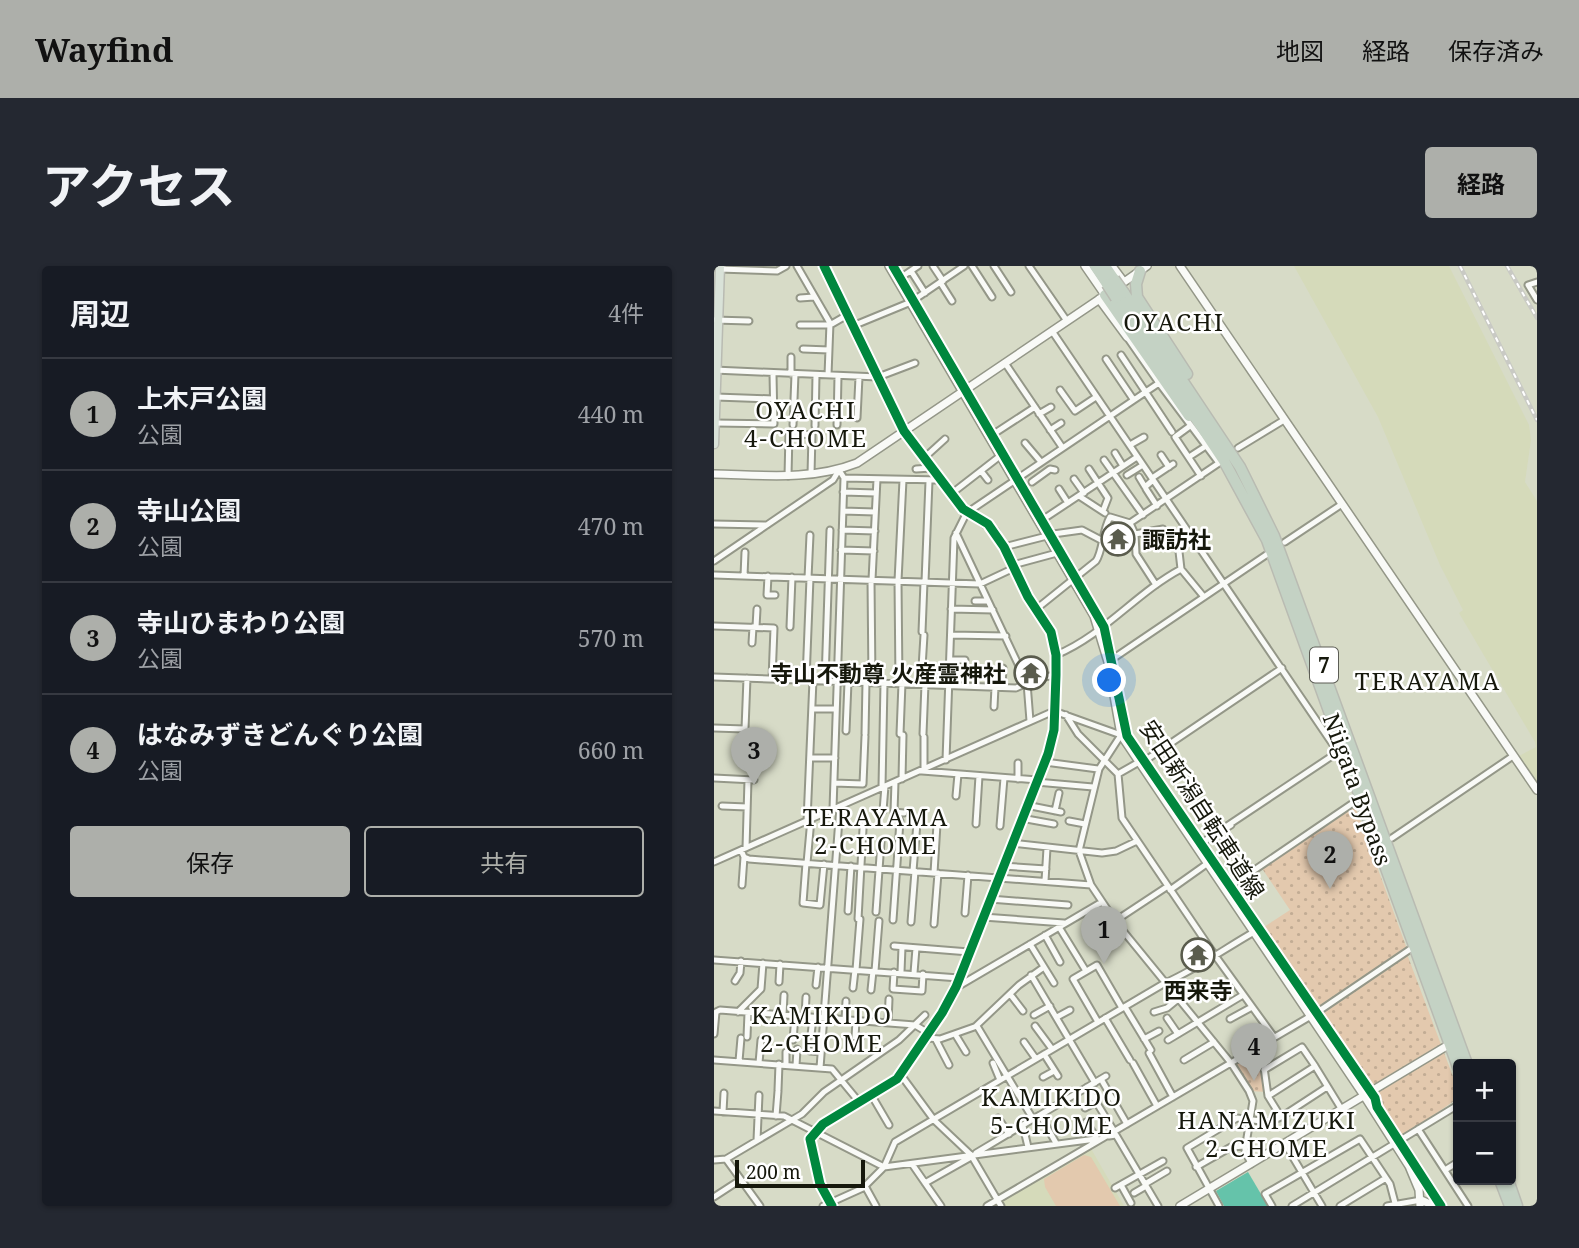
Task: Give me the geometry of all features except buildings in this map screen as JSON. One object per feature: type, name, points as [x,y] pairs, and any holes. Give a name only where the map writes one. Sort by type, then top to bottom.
[{"type":"highway","name":"Niigata Bypass","points":[[1095,266],[1117,287],[1240,467],[1274,536],[1304,609],[1465,1059]]},
{"type":"highway","name":"Niigata Bypass","points":[[1105,266],[1224,461],[1254,514],[1282,576],[1455,1059]]},
{"type":"highway","points":[[1144,269],[1136,284],[1137,297],[1227,438],[1240,467]]},
{"type":"highway","points":[[1117,287],[1137,297]]},
{"type":"highway","points":[[1102,297],[1224,461]]},
{"type":"highway","points":[[1500,1185],[1508,1206]]},
{"type":"highway","points":[[1510,1185],[1518,1206]]},
{"type":"main road","points":[[714,444],[719,268]]},
{"type":"street","points":[[719,268],[777,271],[786,266]]},
{"type":"street","points":[[797,266],[830,325],[828,375]]},
{"type":"street","points":[[813,1132],[901,1075],[931,1037],[956,987],[1045,762],[1053,737],[1056,675],[1056,655],[1051,632],[1035,610],[1004,547],[988,524],[968,512],[951,494],[904,431],[855,324],[824,266]]},
{"type":"street","points":[[889,266],[1100,630],[1121,734],[1396,1145],[1413,1174],[1420,1203]]},
{"type":"street","points":[[897,280],[918,266]]},
{"type":"street","points":[[933,266],[952,301]]},
{"type":"street","points":[[855,324],[911,302],[963,266]]},
{"type":"street","points":[[972,266],[992,297]]},
{"type":"street","points":[[994,266],[1011,292]]},
{"type":"street","points":[[1029,266],[1067,321]]},
{"type":"street","points":[[1085,266],[1127,337],[1219,463],[1130,523]]},
{"type":"street","points":[[1112,266],[1117,287]]},
{"type":"street","points":[[1180,266],[1342,504],[1509,759],[1537,790]]},
{"type":"street","points":[[714,561],[1144,269]]},
{"type":"street","points":[[911,271],[925,293]]},
{"type":"street","points":[[1536,297],[1528,285],[1537,282]]},
{"type":"street","points":[[800,298],[814,297]]},
{"type":"street","points":[[800,324],[830,325],[849,314]]},
{"type":"street","points":[[716,320],[749,321]]},
{"type":"street","points":[[1052,331],[1339,752],[1200,844],[1231,825]]},
{"type":"street","points":[[803,349],[829,350]]},
{"type":"street","points":[[1121,355],[1172,432]]},
{"type":"street","points":[[791,357],[793,425]]},
{"type":"street","points":[[1106,359],[1133,399]]},
{"type":"street","points":[[715,370],[878,377],[915,363]]},
{"type":"street","points":[[1005,363],[1062,447]]},
{"type":"street","points":[[715,423],[774,424],[773,374]]},
{"type":"street","points":[[815,426],[816,375]]},
{"type":"street","points":[[837,425],[838,376]]},
{"type":"street","points":[[857,418],[859,377]]},
{"type":"street","points":[[946,760],[955,531],[968,512],[1159,383]]},
{"type":"street","points":[[1060,390],[1075,411],[1096,397]]},
{"type":"street","points":[[716,397],[773,399]]},
{"type":"street","points":[[989,437],[1035,407]]},
{"type":"street","points":[[1039,414],[1051,407]]},
{"type":"street","points":[[1238,448],[1284,420]]},
{"type":"street","points":[[1050,430],[1061,423]]},
{"type":"street","points":[[1190,426],[1175,437],[1201,475]]},
{"type":"street","points":[[788,476],[789,433],[812,435],[811,475]]},
{"type":"street","points":[[1130,445],[1144,437]]},
{"type":"street","points":[[923,459],[945,439]]},
{"type":"street","points":[[1025,443],[1041,462]]},
{"type":"street","points":[[1189,457],[1206,446]]},
{"type":"street","points":[[1115,453],[1123,466]]},
{"type":"street","points":[[1139,477],[1145,487],[1171,466],[1161,455]]},
{"type":"street","points":[[951,494],[1000,456]]},
{"type":"street","points":[[1039,523],[1138,457]]},
{"type":"street","points":[[1104,460],[1143,515]]},
{"type":"street","points":[[1127,475],[1143,465]]},
{"type":"street","points":[[916,469],[931,468]]},
{"type":"street","points":[[1030,469],[1035,480],[1050,469],[1055,470]]},
{"type":"street","points":[[1089,469],[1108,498],[1103,511]]},
{"type":"street","points":[[981,471],[988,480]]},
{"type":"street","points":[[714,474],[841,474],[877,479],[941,480]]},
{"type":"street","points":[[833,809],[843,511],[841,474]]},
{"type":"street","points":[[834,783],[863,784],[877,479]]},
{"type":"street","points":[[902,779],[898,581],[903,480]]},
{"type":"street","points":[[1074,480],[1081,494],[1103,511],[1111,517],[1130,523],[1135,534],[1136,554],[1156,585]]},
{"type":"street","points":[[921,770],[924,735],[924,582],[929,481]]},
{"type":"street","points":[[1059,489],[1068,503]]},
{"type":"street","points":[[1146,489],[1157,506]]},
{"type":"street","points":[[843,492],[876,494]]},
{"type":"street","points":[[1285,542],[1342,504]]},
{"type":"street","points":[[843,511],[875,512]]},
{"type":"street","points":[[1035,610],[1100,555],[1101,540],[1111,517]]},
{"type":"street","points":[[714,523],[769,525]]},
{"type":"street","points":[[1135,534],[1163,529],[1170,544],[1178,543],[1181,569],[1204,597]]},
{"type":"street","points":[[825,681],[830,530]]},
{"type":"street","points":[[842,530],[875,531]]},
{"type":"street","points":[[1004,547],[1046,535],[1082,530],[1101,540]]},
{"type":"street","points":[[955,531],[1027,683],[1030,721]]},
{"type":"street","points":[[810,534],[809,820],[803,903],[820,905],[824,864]]},
{"type":"street","points":[[964,550],[973,546]]},
{"type":"street","points":[[841,550],[874,551]]},
{"type":"street","points":[[744,576],[746,552]]},
{"type":"street","points":[[714,575],[980,584],[1014,567],[1057,553]]},
{"type":"street","points":[[1108,662],[1266,555]]},
{"type":"street","points":[[1056,655],[1100,630],[1156,585],[1181,569]]},
{"type":"street","points":[[768,576],[767,595],[775,595]]},
{"type":"street","points":[[790,627],[792,577]]},
{"type":"street","points":[[975,601],[988,601]]},
{"type":"street","points":[[752,643],[757,609]]},
{"type":"street","points":[[951,610],[993,610]]},
{"type":"street","points":[[714,626],[774,628],[772,679]]},
{"type":"street","points":[[951,635],[1006,636]]},
{"type":"street","points":[[950,660],[965,660]]},
{"type":"street","points":[[1118,774],[1140,763],[1282,667]]},
{"type":"street","points":[[994,707],[1003,668]]},
{"type":"street","points":[[714,677],[1016,688],[1056,675]]},
{"type":"street","points":[[714,728],[745,729],[747,678]]},
{"type":"street","points":[[846,731],[848,682]]},
{"type":"street","points":[[883,811],[884,683]]},
{"type":"street","points":[[811,709],[836,709]]},
{"type":"street","points":[[714,862],[1054,711],[1121,734]]},
{"type":"street","points":[[1066,715],[1078,734],[1118,774],[1121,791],[1119,810],[1137,841],[1274,1037]]},
{"type":"street","points":[[1121,734],[1098,769],[1079,851],[1091,885],[1115,921],[1231,1063],[1252,1097],[1251,1119],[1245,1146],[1251,1164]]},
{"type":"street","points":[[810,758],[835,758]]},
{"type":"street","points":[[1392,838],[1509,759]]},
{"type":"street","points":[[1045,762],[1098,769]]},
{"type":"street","points":[[1017,779],[1018,763]]},
{"type":"street","points":[[921,770],[1093,787]]},
{"type":"street","points":[[956,796],[958,774]]},
{"type":"street","points":[[976,824],[979,776]]},
{"type":"street","points":[[714,778],[751,780],[742,885]]},
{"type":"street","points":[[1000,826],[1004,778]]},
{"type":"street","points":[[895,782],[894,812],[904,813]]},
{"type":"street","points":[[1026,805],[1058,811],[1059,793]]},
{"type":"street","points":[[1225,890],[1356,801]]},
{"type":"street","points":[[722,806],[747,807]]},
{"type":"street","points":[[729,815],[730,806]]},
{"type":"street","points":[[820,1068],[840,806]]},
{"type":"street","points":[[1021,818],[1054,824]]},
{"type":"street","points":[[893,920],[900,821]]},
{"type":"street","points":[[1069,821],[1085,824]]},
{"type":"street","points":[[911,922],[917,822]]},
{"type":"street","points":[[934,924],[937,824]]},
{"type":"street","points":[[853,988],[863,829]]},
{"type":"street","points":[[1012,843],[1110,852],[1137,841]]},
{"type":"street","points":[[876,912],[881,842]]},
{"type":"street","points":[[1045,881],[1047,848]]},
{"type":"street","points":[[744,857],[1091,885]]},
{"type":"street","points":[[1115,921],[1208,863]]},
{"type":"street","points":[[848,911],[851,866]]},
{"type":"street","points":[[1002,866],[1046,869]]},
{"type":"street","points":[[965,913],[968,875]]},
{"type":"street","points":[[990,899],[1068,905]]},
{"type":"street","points":[[956,987],[1102,902]]},
{"type":"street","points":[[983,917],[1062,925]]},
{"type":"street","points":[[871,990],[879,921]]},
{"type":"street","points":[[1062,925],[1086,971]]},
{"type":"street","points":[[823,1206],[831,1205],[865,1186],[884,1167],[895,1142],[1165,983],[1201,966],[1214,954],[1254,932]]},
{"type":"street","points":[[1045,936],[1060,962]]},
{"type":"street","points":[[1030,944],[1054,983]]},
{"type":"street","points":[[894,946],[969,952]]},
{"type":"street","points":[[902,947],[893,989],[922,991],[923,974]]},
{"type":"street","points":[[914,973],[916,948]]},
{"type":"street","points":[[986,1206],[1311,1016],[1409,950]]},
{"type":"street","points":[[931,1037],[955,1034],[976,1026],[1055,953]]},
{"type":"street","points":[[714,960],[959,978]]},
{"type":"street","points":[[735,981],[741,961]]},
{"type":"street","points":[[738,1012],[761,989],[763,963]]},
{"type":"street","points":[[779,982],[780,964]]},
{"type":"street","points":[[1098,1022],[1073,979],[1097,965],[1144,1039],[1173,1097]]},
{"type":"street","points":[[816,985],[818,967]]},
{"type":"street","points":[[1031,975],[1070,1039],[1101,1079],[1127,1124]]},
{"type":"street","points":[[1010,993],[1023,1011]]},
{"type":"street","points":[[783,1015],[784,995]]},
{"type":"street","points":[[1168,1040],[1244,995]]},
{"type":"street","points":[[805,1017],[806,996]]},
{"type":"street","points":[[888,1023],[889,999]]},
{"type":"street","points":[[1154,1012],[1167,1008],[1178,999]]},
{"type":"street","points":[[845,1020],[846,1001]]},
{"type":"street","points":[[1034,1015],[1050,1006]]},
{"type":"street","points":[[1230,1019],[1252,1007]]},
{"type":"street","points":[[1056,1017],[1070,1010]]},
{"type":"street","points":[[714,1034],[716,1012],[915,1025],[931,1037],[948,1065]]},
{"type":"street","points":[[739,1061],[748,1013]]},
{"type":"street","points":[[714,1160],[726,1159],[791,1121],[843,1079],[899,1040],[925,1015]]},
{"type":"street","points":[[793,1040],[795,1016]]},
{"type":"street","points":[[811,1035],[813,1018]]},
{"type":"street","points":[[1105,1018],[1157,1106]]},
{"type":"street","points":[[1167,1018],[1178,1034]]},
{"type":"street","points":[[856,1021],[855,1037],[861,1037]]},
{"type":"street","points":[[976,1026],[1033,1119]]},
{"type":"street","points":[[1035,1026],[1052,1049]]},
{"type":"street","points":[[1144,1039],[1159,1031]]},
{"type":"street","points":[[955,1034],[966,1052]]},
{"type":"street","points":[[759,1063],[761,1040]]},
{"type":"street","points":[[1024,1042],[1036,1059]]},
{"type":"street","points":[[1184,1060],[1214,1042]]},
{"type":"street","points":[[1261,1046],[1269,1096],[1281,1117]]},
{"type":"street","points":[[1264,1070],[1302,1047],[1342,1111]]},
{"type":"street","points":[[1180,1206],[1445,1047]]},
{"type":"street","points":[[796,1066],[797,1049]]},
{"type":"street","points":[[810,1051],[821,1052]]},
{"type":"street","points":[[776,1116],[786,1052]]},
{"type":"street","points":[[1043,1077],[1056,1073],[1044,1054]]},
{"type":"street","points":[[714,1060],[836,1071],[860,1103]]},
{"type":"street","points":[[993,1063],[1000,1080]]},
{"type":"street","points":[[1269,1096],[1315,1066]]},
{"type":"street","points":[[901,1075],[934,1120],[972,1156],[1001,1206]]},
{"type":"street","points":[[925,1183],[1101,1079]]},
{"type":"street","points":[[1087,1087],[1114,1132]]},
{"type":"street","points":[[1219,1206],[1187,1148],[1237,1118],[1269,1122],[1281,1117],[1328,1087]]},
{"type":"street","points":[[723,1111],[724,1093]]},
{"type":"street","points":[[757,1140],[759,1095]]},
{"type":"street","points":[[872,1096],[889,1125]]},
{"type":"street","points":[[1085,1108],[1096,1102]]},
{"type":"street","points":[[1292,1206],[1453,1108]]},
{"type":"street","points":[[714,1111],[776,1116],[884,1167],[1098,1139]]},
{"type":"street","points":[[1040,1115],[1056,1143]]},
{"type":"street","points":[[998,1118],[1009,1134]]},
{"type":"street","points":[[1086,1122],[1098,1139]]},
{"type":"street","points":[[1023,1126],[1028,1147]]},
{"type":"street","points":[[1418,1129],[1468,1206]]},
{"type":"street","points":[[813,1132],[811,1147],[820,1184],[831,1205]]},
{"type":"street","points":[[1106,1136],[1116,1135],[1158,1206]]},
{"type":"street","points":[[1272,1206],[1265,1194],[1360,1139],[1386,1178],[1392,1205],[1420,1203],[1434,1206]]},
{"type":"street","points":[[1285,1144],[1322,1206]]},
{"type":"street","points":[[1196,1167],[1231,1147],[1245,1146]]},
{"type":"street","points":[[954,1157],[956,1165]]},
{"type":"street","points":[[726,1159],[760,1206]]},
{"type":"street","points":[[1131,1203],[1118,1187],[1163,1161]]},
{"type":"street","points":[[912,1164],[941,1206]]},
{"type":"street","points":[[1445,1170],[1453,1165]]},
{"type":"street","points":[[1135,1193],[1167,1171]]},
{"type":"street","points":[[1340,1206],[1386,1178]]},
{"type":"street","points":[[714,1197],[740,1180]]},
{"type":"street","points":[[865,1186],[876,1206]]},
{"type":"shaded area","points":[[1294,266],[1449,266],[1529,425],[1531,440],[1525,482],[1537,501],[1537,785],[1519,756],[1536,747],[1535,742],[1459,613],[1463,610],[1440,565],[1378,417]]},
{"type":"shaded area","points":[[1355,806],[1407,949],[1316,1011],[1261,929],[1290,910],[1261,867]]},
{"type":"shaded area","points":[[1407,954],[1453,1077],[1453,1102],[1400,1139],[1320,1014]]},
{"type":"shaded area","points":[[1254,1049],[1262,1052],[1268,1092],[1249,1091],[1231,1063]]},
{"type":"shaded area","points":[[1090,1147],[1124,1206],[1003,1206],[1001,1200]]},
{"type":"shaded area","points":[[1084,1155],[1091,1157],[1120,1206],[1056,1206],[1045,1187],[1044,1179]]},
{"type":"water","points":[[1248,1172],[1268,1206],[1224,1206],[1216,1191]]},
{"type":"railway","points":[[1460,266],[1537,420]]},
{"type":"railway","points":[[1507,266],[1537,318]]},
{"type":"cycle path","points":[[824,266],[904,431],[963,509],[988,524],[1004,547],[1028,597],[1051,632],[1056,655],[1054,730],[1048,754],[956,987],[942,1013],[897,1079],[823,1124],[810,1139],[820,1184],[832,1206]]},
{"type":"cycle path","name":"安田新潟自転車道線","points":[[893,266],[1104,627],[1127,736],[1375,1098],[1377,1107],[1441,1206]]},
{"type":"place","name":"諏訪社","points":[[1118,539]]},
{"type":"place","name":"寺山不動尊 火産霊神社","points":[[1031,673]]},
{"type":"place","name":"寺山ひまわり公園","points":[[754,785]]},
{"type":"place","name":"寺山公園","points":[[1330,889]]},
{"type":"place","name":"西来寺","points":[[1198,955]]},
{"type":"place","name":"上木戸公園","points":[[1104,964]]},
{"type":"place","name":"はなみずきどんぐり公園","points":[[1254,1081]]},
{"type":"district","name":"OYACHI","points":[[1174,321]]},
{"type":"district","name":"OYACHI 4-CHOME","points":[[806,423]]},
{"type":"district","name":"TERAYAMA","points":[[1428,680]]},
{"type":"district","name":"TERAYAMA 2-CHOME","points":[[876,830]]},
{"type":"district","name":"KAMIKIDO 2-CHOME","points":[[822,1028]]},
{"type":"district","name":"KAMIKIDO 5-CHOME","points":[[1052,1110]]},
{"type":"district","name":"HANAMIZUKI 2-CHOME","points":[[1267,1133]]}]
